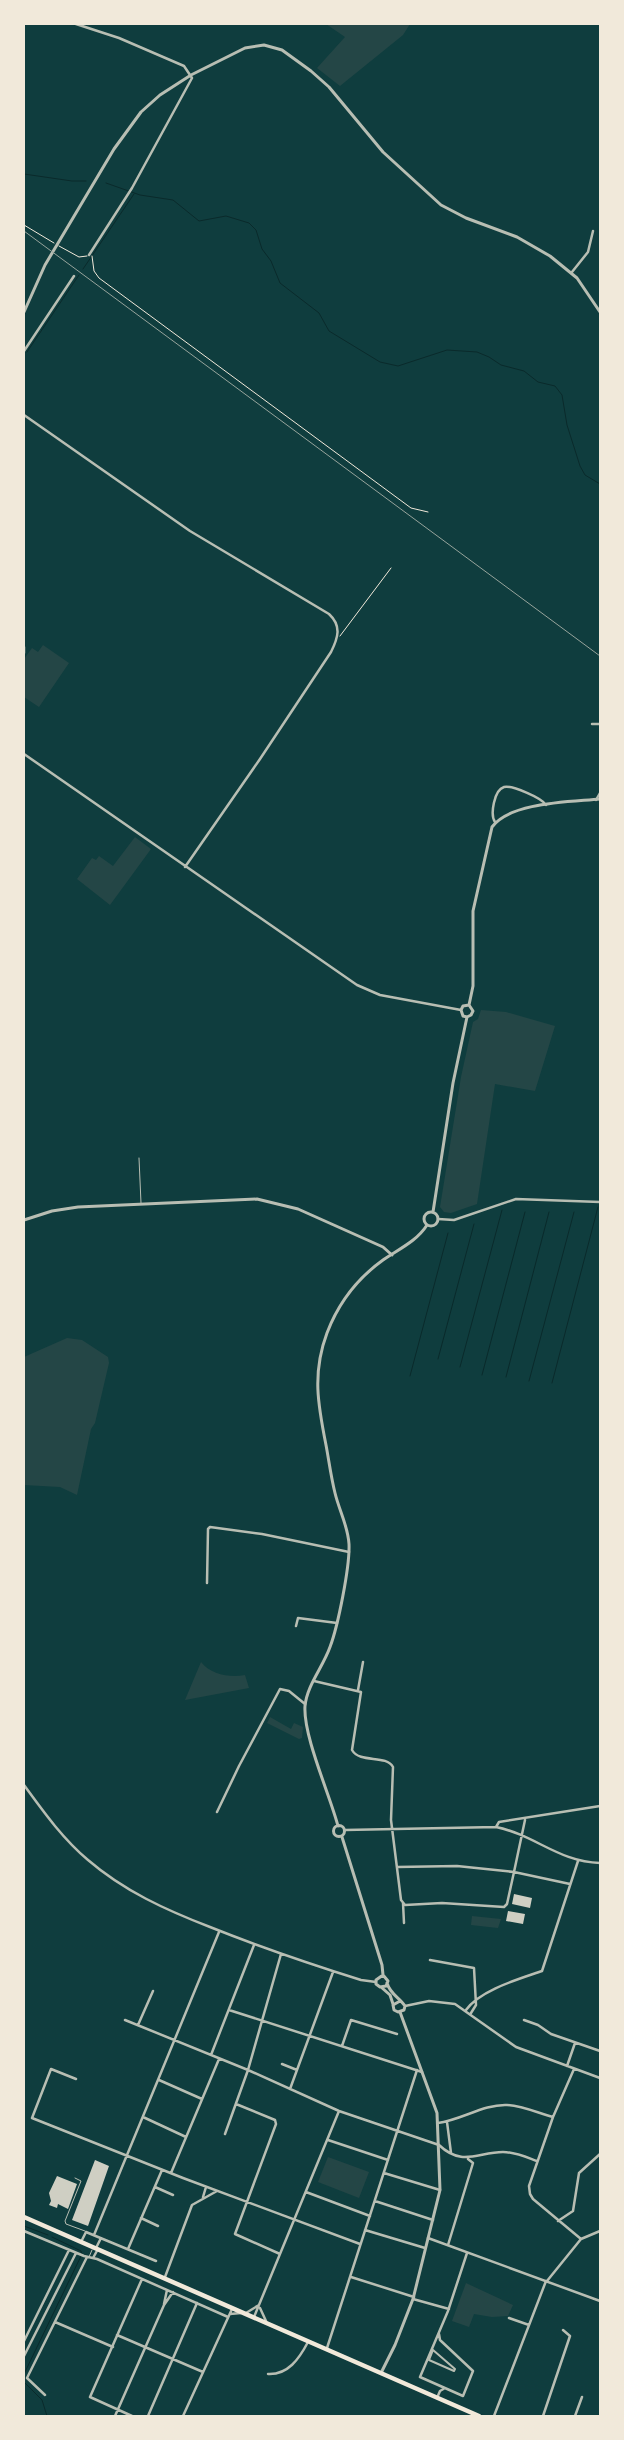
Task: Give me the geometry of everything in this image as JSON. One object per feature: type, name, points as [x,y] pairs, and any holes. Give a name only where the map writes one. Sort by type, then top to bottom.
[{"type":"main road","points":[[24,2217],[165,2277],[479,2416]]},
{"type":"street","points":[[76,24],[119,38],[184,66],[192,81],[132,188],[89,255]]},
{"type":"street","points":[[24,312],[45,266],[129,126],[141,112],[160,95],[191,76],[250,46],[264,45],[282,50],[329,87],[383,152],[441,205],[466,218],[517,237],[572,272],[600,312]]},
{"type":"street","points":[[572,272],[588,252],[594,231]]},
{"type":"street","points":[[24,351],[74,276]]},
{"type":"street","points":[[24,415],[190,531],[329,614],[338,625],[338,638],[260,759],[185,867]]},
{"type":"street","points":[[24,647],[24,653]]},
{"type":"street","points":[[592,724],[600,724]]},
{"type":"street","points":[[24,754],[357,985],[380,995],[461,1010]]},
{"type":"street","points":[[496,822],[493,811],[502,788],[508,787],[528,793],[544,800],[546,805]]},
{"type":"street","points":[[438,1219],[433,1212],[453,1083],[467,1017],[473,1011],[469,1005],[473,978],[473,911],[489,834],[496,822],[517,811],[546,805],[598,799],[600,793]]},
{"type":"street","points":[[461,1010],[463,1006],[469,1005]]},
{"type":"street","points":[[461,1010],[463,1016],[467,1017]]},
{"type":"street","points":[[24,1220],[52,1211],[78,1207],[257,1199],[277,1202],[298,1209],[383,1247],[392,1254]]},
{"type":"street","points":[[438,1219],[454,1220],[516,1200],[600,1202]]},
{"type":"street","points":[[427,1225],[424,1216],[428,1212],[433,1212]]},
{"type":"street","points":[[427,1225],[434,1226],[438,1219]]},
{"type":"street","points":[[427,1225],[419,1236],[366,1274],[342,1302],[327,1333],[317,1373],[318,1405],[335,1492],[346,1527],[349,1552],[330,1648],[314,1681],[306,1704],[310,1735],[338,1826],[345,1830],[496,1827],[522,1835],[558,1854],[578,1861],[600,1863]]},
{"type":"street","points":[[207,1583],[208,1529],[210,1527],[349,1552]]},
{"type":"street","points":[[296,1626],[298,1618],[336,1623]]},
{"type":"street","points":[[358,1690],[363,1662]]},
{"type":"street","points":[[314,1681],[358,1690],[362,1695],[352,1750],[354,1753],[389,1762],[393,1768],[391,1828],[403,1903],[404,1923]]},
{"type":"street","points":[[217,1812],[280,1689],[289,1691],[306,1704]]},
{"type":"street","points":[[24,1785],[66,1838],[86,1859],[108,1877],[138,1896],[168,1911],[254,1945],[333,1972],[376,1982],[390,1995],[394,2010],[400,2012]]},
{"type":"street","points":[[496,1827],[499,1822],[600,1806]]},
{"type":"street","points":[[403,1903],[504,1907],[514,1872],[525,1820]]},
{"type":"street","points":[[338,1826],[334,1832],[336,1836],[342,1837]]},
{"type":"street","points":[[345,1830],[342,1837],[382,1965],[383,1975],[387,1978],[392,1994],[404,2006]]},
{"type":"street","points":[[466,2010],[474,2001],[501,1986],[542,1971],[578,1861]]},
{"type":"street","points":[[397,1867],[472,1867],[514,1872],[570,1884]]},
{"type":"street","points":[[94,2235],[160,2080],[219,1931]]},
{"type":"street","points":[[211,2056],[254,1945]]},
{"type":"street","points":[[225,2134],[248,2070],[281,1954]]},
{"type":"street","points":[[430,1960],[474,1968],[475,2008],[471,2013]]},
{"type":"street","points":[[290,2089],[333,1972]]},
{"type":"street","points":[[376,1982],[377,1977],[383,1975]]},
{"type":"street","points":[[380,1987],[387,1983]]},
{"type":"street","points":[[138,2025],[153,1991]]},
{"type":"street","points":[[400,2012],[404,2006],[429,2000],[455,2004],[471,2013],[516,2047],[600,2078]]},
{"type":"street","points":[[393,2005],[400,2001]]},
{"type":"street","points":[[229,2010],[422,2072]]},
{"type":"street","points":[[381,2373],[395,2346],[414,2298],[440,2190],[437,2112],[400,2012]]},
{"type":"street","points":[[125,2020],[248,2070],[339,2111],[439,2145],[451,2153],[468,2159],[473,2163],[448,2245]]},
{"type":"street","points":[[342,2046],[351,2020],[397,2034]]},
{"type":"street","points":[[524,2020],[575,2043],[600,2051]]},
{"type":"street","points":[[567,2066],[575,2043]]},
{"type":"street","points":[[171,2173],[219,2059]]},
{"type":"street","points":[[282,2064],[297,2070]]},
{"type":"street","points":[[76,2079],[51,2069],[32,2118],[162,2170],[295,2218],[360,2244]]},
{"type":"street","points":[[574,2069],[553,2117],[529,2186],[530,2194],[558,2221],[581,2239]]},
{"type":"street","points":[[326,2348],[351,2277],[417,2070]]},
{"type":"street","points":[[160,2080],[202,2099]]},
{"type":"street","points":[[236,2104],[275,2120],[276,2124],[235,2234],[280,2254]]},
{"type":"street","points":[[438,2123],[506,2105],[520,2107],[553,2117]]},
{"type":"street","points":[[254,2316],[339,2111]]},
{"type":"street","points":[[143,2117],[186,2137]]},
{"type":"street","points":[[446,2122],[451,2153]]},
{"type":"street","points":[[327,2140],[388,2160]]},
{"type":"street","points":[[468,2159],[499,2152],[513,2152],[537,2161]]},
{"type":"street","points":[[558,2221],[573,2211],[579,2173],[600,2154]]},
{"type":"street","points":[[128,2249],[162,2170]]},
{"type":"street","points":[[384,2172],[440,2190]]},
{"type":"street","points":[[202,2198],[206,2186]]},
{"type":"street","points":[[155,2187],[173,2195]]},
{"type":"street","points":[[165,2277],[190,2209],[194,2203],[218,2191]]},
{"type":"street","points":[[306,2192],[370,2216]]},
{"type":"street","points":[[375,2201],[433,2220]]},
{"type":"street","points":[[141,2218],[158,2226]]},
{"type":"street","points":[[365,2230],[425,2248]]},
{"type":"street","points":[[24,2231],[78,2254],[93,2258],[228,2317]]},
{"type":"street","points":[[494,2416],[547,2281],[581,2239],[600,2231]]},
{"type":"street","points":[[81,2242],[86,2232],[156,2261]]},
{"type":"street","points":[[93,2258],[101,2238]]},
{"type":"street","points":[[428,2238],[600,2301]]},
{"type":"street","points":[[24,2341],[69,2250]]},
{"type":"street","points":[[439,2334],[440,2340],[473,2370],[464,2396],[420,2377],[449,2308],[467,2253]]},
{"type":"street","points":[[24,2356],[78,2254]]},
{"type":"street","points":[[45,2395],[28,2378],[87,2257]]},
{"type":"street","points":[[351,2277],[449,2308]]},
{"type":"street","points":[[132,2416],[90,2397],[142,2279]]},
{"type":"street","points":[[115,2416],[174,2281]]},
{"type":"street","points":[[164,2305],[170,2291]]},
{"type":"street","points":[[148,2416],[198,2303]]},
{"type":"street","points":[[231,2313],[254,2310],[260,2304]]},
{"type":"street","points":[[260,2304],[266,2322]]},
{"type":"street","points":[[182,2416],[233,2307]]},
{"type":"street","points":[[509,2318],[529,2325]]},
{"type":"street","points":[[55,2322],[113,2347]]},
{"type":"street","points":[[543,2416],[570,2336],[563,2330]]},
{"type":"street","points":[[117,2335],[203,2372]]},
{"type":"street","points":[[268,2374],[279,2374],[289,2368],[303,2352],[308,2340]]},
{"type":"street","points":[[434,2342],[440,2340]]},
{"type":"street","points":[[433,2350],[455,2370],[454,2371],[429,2360],[433,2350]]},
{"type":"street","points":[[436,2384],[440,2391]]},
{"type":"street","points":[[437,2398],[440,2391],[445,2388]]},
{"type":"street","points":[[575,2416],[582,2397]]},
{"type":"lane","points":[[139,1158],[141,1204]]},
{"type":"lane","points":[[74,2178],[80,2181],[64,2221],[66,2224],[86,2232]]},
{"type":"lane","points":[[87,2257],[96,2248]]},
{"type":"path","points":[[93,257],[94,268],[99,278],[411,508],[428,512]]},
{"type":"path","points":[[338,638],[391,568]]},
{"type":"shaded area","points":[[326,24],[410,24],[403,35],[340,86],[317,68],[345,37]]},
{"type":"shaded area","points":[[43,645],[69,663],[39,707],[24,697],[24,659],[32,648],[38,652]]},
{"type":"shaded area","points":[[135,837],[151,849],[110,905],[77,879],[92,858],[96,860],[99,856],[113,866]]},
{"type":"shaded area","points":[[481,1010],[506,1012],[555,1026],[535,1091],[495,1084],[477,1204],[451,1213],[444,1212],[440,1207],[461,1077],[473,1022],[478,1019]]},
{"type":"shaded area","points":[[67,1338],[82,1340],[108,1357],[109,1363],[95,1423],[91,1429],[77,1495],[60,1487],[24,1485],[24,1357]]},
{"type":"shaded area","points":[[201,1662],[210,1670],[222,1675],[245,1675],[249,1688],[185,1700]]},
{"type":"shaded area","points":[[270,1717],[291,1729],[294,1723],[303,1727],[302,1738],[299,1739],[267,1723]]},
{"type":"shaded area","points":[[472,1916],[501,1919],[498,1928],[471,1925]]},
{"type":"shaded area","points":[[328,2157],[369,2172],[359,2198],[318,2182]]},
{"type":"shaded area","points":[[466,2283],[513,2305],[508,2316],[492,2317],[474,2314],[469,2327],[452,2321]]},
{"type":"building","points":[[514,1894],[532,1898],[530,1908],[512,1904]]},
{"type":"building","points":[[508,1911],[525,1914],[523,1924],[506,1921]]},
{"type":"building","points":[[95,2160],[109,2166],[88,2226],[72,2220]]},
{"type":"building","points":[[57,2176],[77,2184],[68,2209],[58,2204],[57,2208],[49,2205],[51,2201],[49,2193]]},
{"type":"waterway","points":[[24,174],[72,181],[86,181]]},
{"type":"waterway","points":[[106,183],[140,195],[173,200],[199,221],[226,216],[249,223],[256,230],[262,249],[271,261],[280,283],[319,313],[329,331],[380,362],[398,366],[447,350],[477,352],[501,365],[524,371],[538,382],[555,386],[562,395],[567,425],[580,466],[585,475],[600,484]]},
{"type":"waterway","points":[[83,269],[134,194]]},
{"type":"waterway","points":[[27,352],[79,275]]},
{"type":"waterway","points":[[552,1383],[598,1207]]},
{"type":"waterway","points":[[460,1367],[502,1210]]},
{"type":"waterway","points":[[482,1375],[525,1212]]},
{"type":"waterway","points":[[506,1377],[549,1212]]},
{"type":"waterway","points":[[529,1381],[574,1212]]},
{"type":"waterway","points":[[438,1359],[474,1224]]},
{"type":"waterway","points":[[410,1376],[448,1233]]},
{"type":"waterway","points":[[24,2226],[48,2235]]},
{"type":"waterway","points":[[24,2374],[82,2254],[81,2251],[52,2237]]},
{"type":"waterway","points":[[24,2382],[42,2400],[47,2416]]},
{"type":"railway","points":[[24,231],[600,656]]}]
